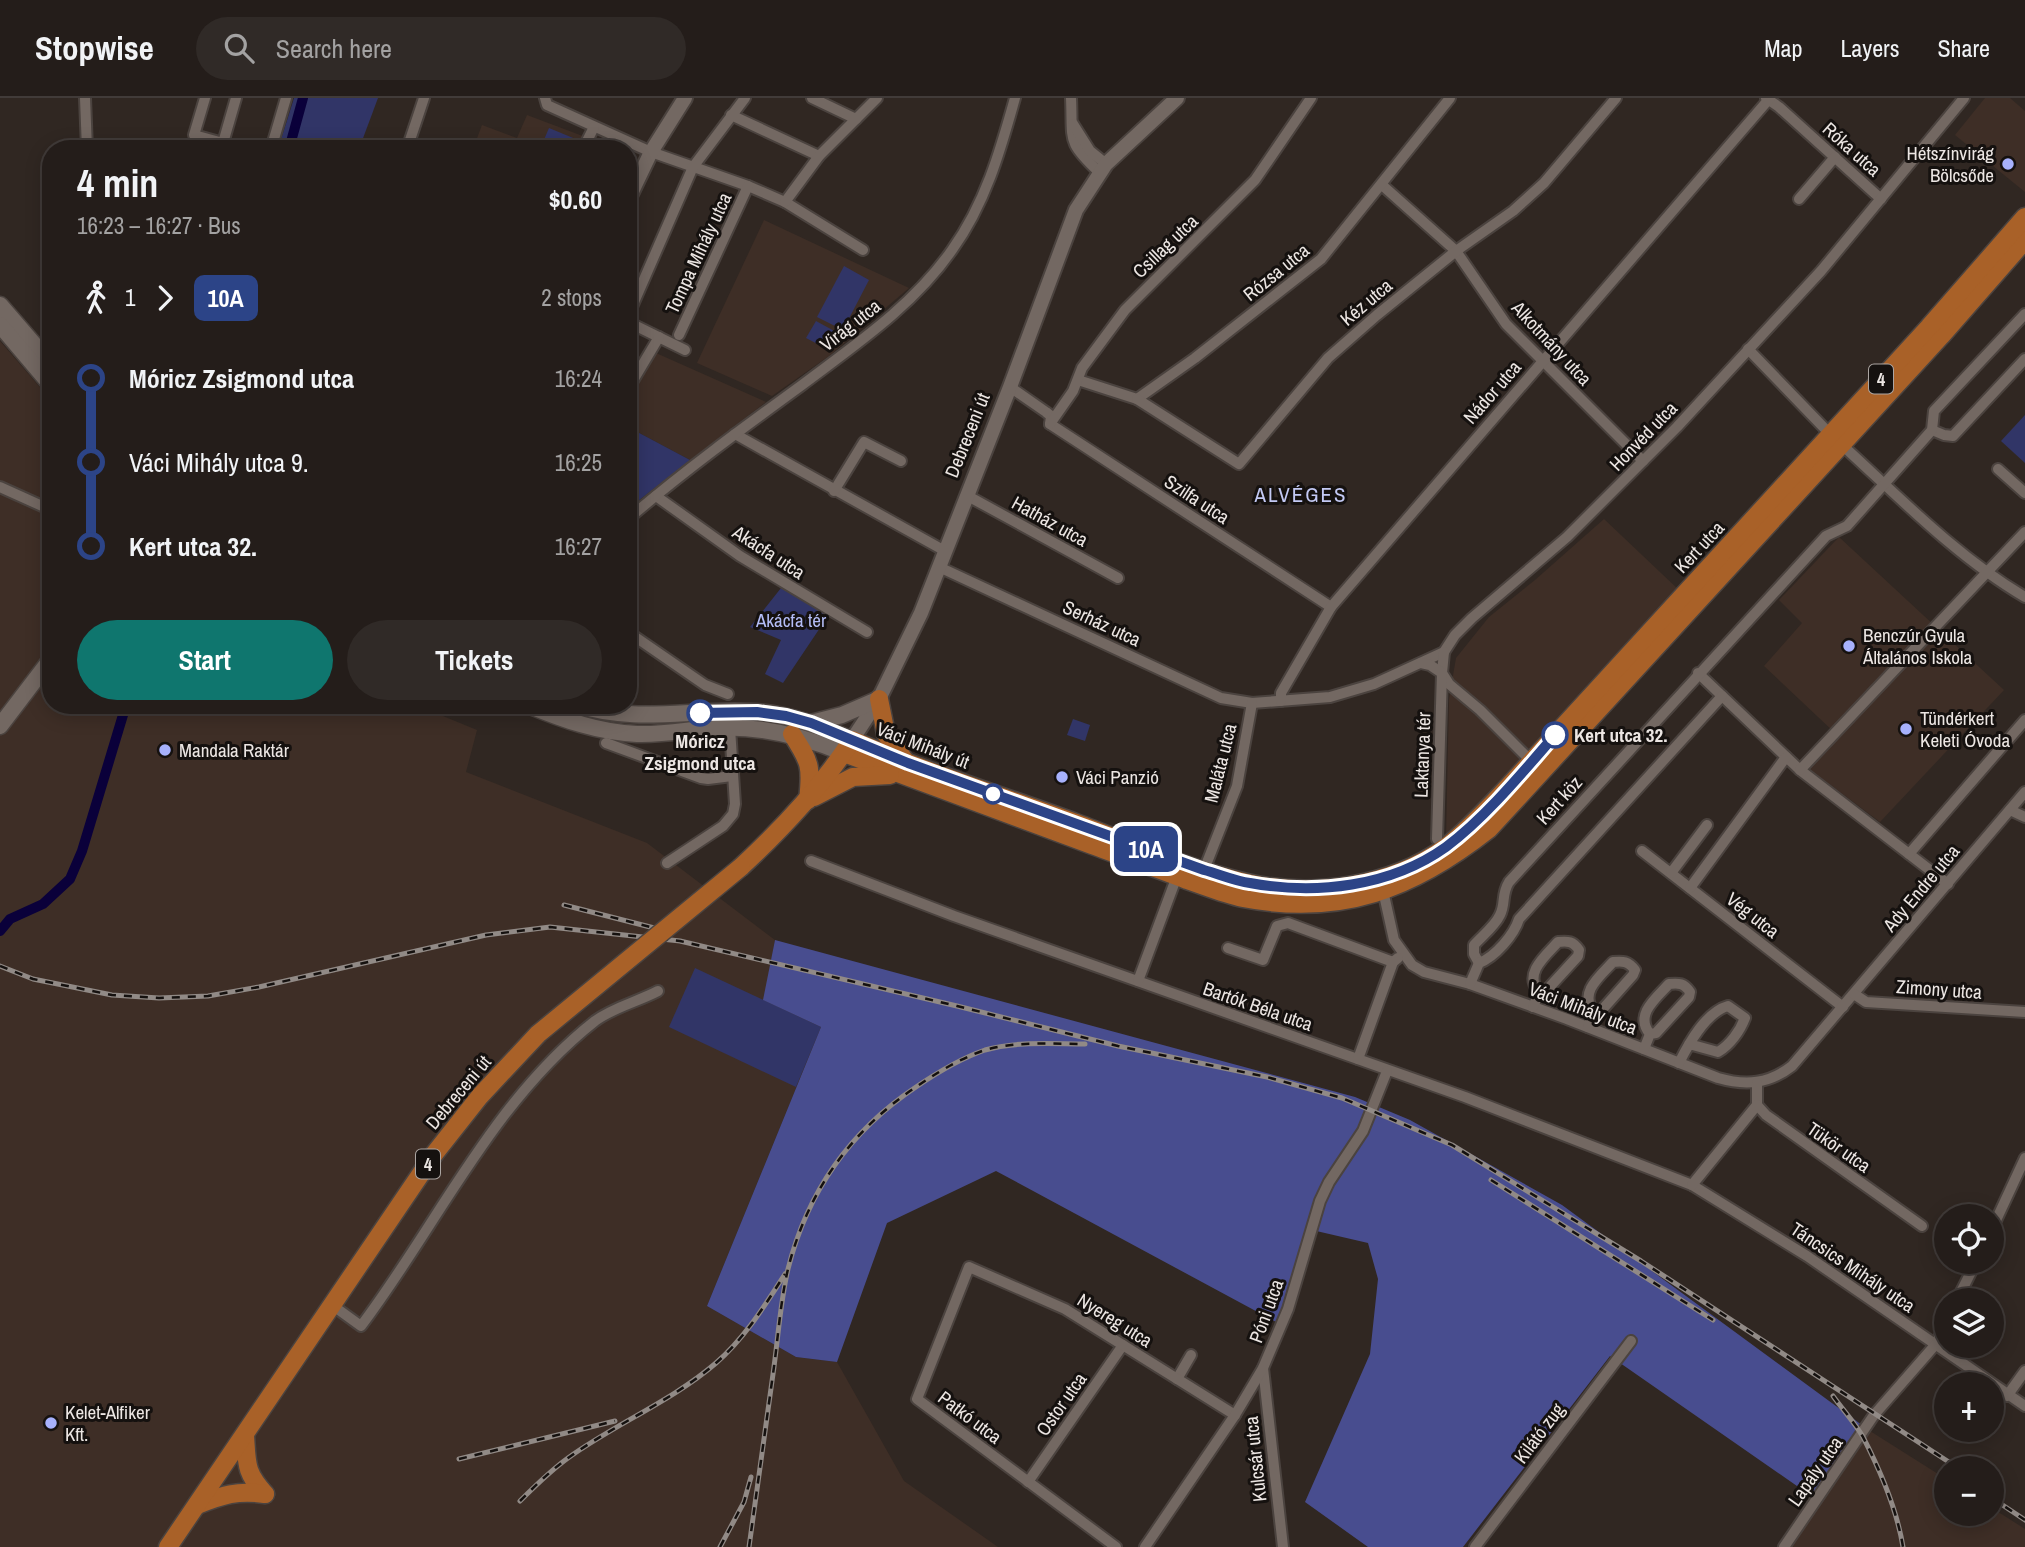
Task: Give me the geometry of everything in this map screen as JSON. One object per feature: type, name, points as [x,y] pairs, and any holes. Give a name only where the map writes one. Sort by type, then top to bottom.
[{"type":"main road","name":"Kert utca","points":[[1382,884],[1446,847],[1537,767],[1835,439],[2025,217]]},
{"type":"main road","name":"Kert utca","points":[[1835,439],[1941,336],[2025,240]]},
{"type":"main road","points":[[0,305],[42,354]]},
{"type":"main road","points":[[0,324],[42,374]]},
{"type":"main road","points":[[0,726],[42,671]]},
{"type":"main road","points":[[811,723],[842,715],[879,699],[886,734],[904,769]]},
{"type":"main road","points":[[619,714],[645,716],[757,712],[786,716],[811,723],[848,747]]},
{"type":"main road","points":[[553,714],[598,730],[657,734],[730,728],[762,729],[848,747]]},
{"type":"main road","points":[[792,734],[806,756],[812,773],[808,800]]},
{"type":"main road","name":"Váci Mihály út","points":[[848,747],[1177,876],[1241,897],[1284,903],[1330,902],[1382,884]]},
{"type":"main road","name":"Debreceni út","points":[[168,1547],[404,1198],[463,1116],[538,1034],[741,867],[783,828],[848,747]]},
{"type":"main road","name":"Váci Mihály út","points":[[904,769],[1247,883],[1292,889],[1382,884]]},
{"type":"main road","name":"Debreceni út","points":[[808,800],[853,777],[904,769]]},
{"type":"main road","points":[[197,1505],[230,1493],[265,1494],[251,1478],[247,1467],[244,1435]]},
{"type":"street","points":[[85,98],[87,140]]},
{"type":"street","points":[[205,98],[194,135],[212,140]]},
{"type":"street","points":[[224,140],[236,98]]},
{"type":"street","points":[[274,140],[286,98]]},
{"type":"street","points":[[410,140],[425,98]]},
{"type":"street","name":"Tompa Mihály utca","points":[[545,98],[547,105],[624,140]]},
{"type":"street","points":[[637,182],[685,98]]},
{"type":"street","name":"Tompa Mihály utca","points":[[637,295],[693,167],[745,98]]},
{"type":"street","points":[[812,98],[856,119]]},
{"type":"street","points":[[785,202],[819,156],[877,98]]},
{"type":"street","name":"Virág utca","points":[[637,512],[735,434],[878,328],[916,292],[952,251],[975,214],[996,167],[1015,98]]},
{"type":"street","points":[[1071,98],[1071,136],[1075,148],[1103,168]]},
{"type":"street","name":"Debreceni út","points":[[848,747],[879,699],[908,642],[1009,389],[1076,210],[1103,168],[1177,98]]},
{"type":"street","name":"Csillag utca","points":[[1050,420],[1079,380],[1082,368],[1125,310],[1255,180],[1311,98]]},
{"type":"street","name":"Rózsa utca","points":[[1137,399],[1321,259],[1450,98]]},
{"type":"street","name":"Kéz utca","points":[[1137,399],[1239,464],[1328,358],[1457,251],[1513,211],[1544,183],[1616,98]]},
{"type":"street","name":"Honvéd utca","points":[[1281,701],[1330,697],[1374,684],[1444,652],[1455,635],[1472,618],[1567,537],[1748,349],[1821,271],[1964,98]]},
{"type":"street","name":"Róka utca","points":[[1768,99],[1881,199]]},
{"type":"street","name":"Nádor utca","points":[[1281,701],[1281,693],[1331,607],[1768,99]]},
{"type":"street","points":[[731,115],[819,156]]},
{"type":"street","points":[[588,140],[594,127]]},
{"type":"street","name":"Tompa Mihály utca","points":[[637,146],[785,202],[863,250]]},
{"type":"street","points":[[1799,199],[1835,157]]},
{"type":"street","name":"Alkotmány utca","points":[[1381,185],[1457,251],[1506,324],[1643,460]]},
{"type":"street","name":"Tompa Mihály utca","points":[[680,335],[748,186]]},
{"type":"street","points":[[2025,314],[1934,411],[1933,430],[1953,436],[2025,359]]},
{"type":"street","points":[[637,326],[685,350]]},
{"type":"street","points":[[637,373],[659,337]]},
{"type":"street","points":[[1748,349],[1835,439],[1943,537],[2025,597]]},
{"type":"street","points":[[1079,380],[1137,399]]},
{"type":"street","name":"Szilfa utca","points":[[1009,389],[1042,415],[1331,607]]},
{"type":"street","name":"Kert köz","points":[[1479,963],[1474,954],[1474,945],[1500,916],[1503,892],[1508,882],[1826,536],[1847,526],[1933,430]]},
{"type":"street","points":[[735,434],[945,551]]},
{"type":"street","points":[[834,491],[864,442],[901,461]]},
{"type":"street","points":[[1998,469],[2025,493]]},
{"type":"street","points":[[0,487],[42,506]]},
{"type":"street","name":"Hatház utca","points":[[966,495],[1118,578]]},
{"type":"street","name":"Akácfa utca","points":[[656,496],[740,556],[867,632]]},
{"type":"street","points":[[1800,771],[2025,532]]},
{"type":"street","name":"Serház utca","points":[[939,567],[1221,698],[1252,703]]},
{"type":"street","points":[[637,638],[705,685],[728,694]]},
{"type":"street","name":"Laktanya tér","points":[[1437,839],[1444,652]]},
{"type":"street","points":[[1421,663],[1442,673],[1449,684],[1537,767]]},
{"type":"street","points":[[1699,673],[1800,771],[1948,884]]},
{"type":"street","name":"Kert köz","points":[[1470,984],[1479,963],[1487,960],[1516,929],[1519,919],[1722,696]]},
{"type":"street","points":[[1252,703],[1281,701]]},
{"type":"street","name":"Maláta utca","points":[[1204,870],[1237,786],[1252,703]]},
{"type":"street","points":[[1909,854],[2025,720]]},
{"type":"street","points":[[667,863],[723,826],[733,814],[736,804],[730,728]]},
{"type":"street","points":[[606,743],[701,778],[732,776]]},
{"type":"street","points":[[1690,888],[1786,757]]},
{"type":"street","name":"Ady Endre utca","points":[[1756,1083],[1778,1077],[1792,1066],[2025,792]]},
{"type":"street","points":[[2010,810],[2025,817]]},
{"type":"street","points":[[1671,873],[1707,825]]},
{"type":"street","name":"Vég utca","points":[[1642,851],[1843,1007]]},
{"type":"street","name":"Bartók Béla utca","points":[[811,861],[954,916],[1465,1097],[1692,1185]]},
{"type":"street","points":[[1138,981],[1177,876]]},
{"type":"street","points":[[1358,1059],[1394,962],[1402,954],[1394,940],[1382,884]]},
{"type":"street","points":[[1503,905],[1519,919]]},
{"type":"street","points":[[1228,948],[1263,960],[1277,926],[1288,923],[1394,962]]},
{"type":"street","points":[[1569,941],[1576,945],[1578,956],[1545,992],[1539,992],[1533,982],[1535,967],[1558,942],[1569,941]]},
{"type":"street","name":"Váci Mihály utca","points":[[1402,954],[1412,965],[1424,972],[1470,984],[1734,1082],[1756,1083]]},
{"type":"street","points":[[1624,961],[1631,964],[1633,975],[1601,1011],[1594,1012],[1588,1002],[1590,987],[1613,962],[1624,961]]},
{"type":"street","points":[[1680,983],[1687,986],[1689,997],[1656,1033],[1650,1034],[1644,1024],[1646,1009],[1669,984],[1680,983]]},
{"type":"street","points":[[332,1305],[360,1326],[393,1282],[465,1169],[510,1107],[554,1058],[597,1020],[658,991]]},
{"type":"street","points":[[1533,1007],[1539,992]]},
{"type":"street","name":"Zimony utca","points":[[1854,994],[1866,1002],[2025,1012]]},
{"type":"street","points":[[1679,1063],[1689,1044],[1718,1009],[1728,1006],[1745,1017],[1726,1048],[1718,1052],[1689,1044]]},
{"type":"street","points":[[1588,1027],[1594,1012]]},
{"type":"street","points":[[1644,1049],[1650,1034]]},
{"type":"street","name":"Póni utca","points":[[1145,1547],[1236,1415],[1264,1368],[1288,1309],[1320,1201],[1329,1182],[1363,1131],[1387,1071]]},
{"type":"street","points":[[1692,1185],[1757,1105],[1756,1083]]},
{"type":"street","name":"Tükör utca","points":[[1757,1105],[1793,1136],[1922,1226]]},
{"type":"street","points":[[2004,1204],[2025,1158]]},
{"type":"street","name":"Táncsics Mihály utca","points":[[1692,1185],[1808,1256],[1934,1343]]},
{"type":"street","name":"Nyereg utca","points":[[969,1267],[1065,1309],[1236,1415]]},
{"type":"street","name":"Patkó utca","points":[[969,1267],[917,1399],[1116,1547]]},
{"type":"street","name":"Kilátó zug","points":[[1475,1547],[1631,1341]]},
{"type":"street","name":"Ostor utca","points":[[1028,1482],[1123,1345]]},
{"type":"street","name":"Lapály utca","points":[[1784,1547],[1874,1415],[1934,1346]]},
{"type":"street","points":[[1177,1379],[1191,1355]]},
{"type":"street","name":"Táncsics Mihály utca","points":[[1955,1358],[2025,1406]]},
{"type":"street","name":"Kulcsár utca","points":[[1264,1368],[1283,1547]]},
{"type":"street","points":[[2007,1396],[2025,1371]]},
{"type":"shaded area","name":"Hétszínvirág Bölcsőde","points":[[1985,98],[2010,98],[2025,111],[2025,192],[1955,135]]},
{"type":"shaded area","points":[[527,115],[588,138],[476,140],[482,125],[517,138]]},
{"type":"shaded area","points":[[764,220],[909,288],[829,356],[772,396],[697,363]]},
{"type":"shaded area","points":[[0,341],[42,390],[42,714],[438,714],[477,730],[466,772],[647,843],[775,940],[764,1000],[821,1027],[707,1306],[796,1357],[837,1362],[904,1481],[998,1547],[0,1547]]},
{"type":"shaded area","points":[[656,353],[766,402],[690,460],[637,432],[637,386]]},
{"type":"shaded area","points":[[1604,519],[1680,591],[1478,814],[1446,838],[1449,699],[1456,658],[1489,617]]},
{"type":"shaded area","name":"Benczúr Gyula Általános Iskola","points":[[1839,537],[1936,627],[1835,733],[1764,666],[1802,623],[1779,600]]},
{"type":"shaded area","name":"Tündérkert Keleti Óvoda","points":[[1939,630],[2004,690],[1880,822],[1808,768]]},
{"type":"shaded area","points":[[775,940],[1355,1097],[1410,1120],[1562,1205],[1870,1431],[1817,1500],[1610,1356],[1463,1547],[1368,1547],[1305,1502],[1370,1354],[1378,1279],[1368,1243],[1312,1230],[1278,1323],[996,1171],[887,1223],[837,1362],[796,1357],[707,1306],[821,1027],[763,1000]]},
{"type":"shaded area","points":[[1870,1431],[1934,1471],[1934,1526],[2004,1526],[2004,1516],[2025,1529],[2025,1547],[1786,1547],[1817,1500]]},
{"type":"green space","points":[[294,98],[378,98],[362,140],[281,140]]},
{"type":"green space","points":[[549,128],[578,140],[544,140]]},
{"type":"green space","points":[[844,266],[869,280],[843,330],[817,317]]},
{"type":"green space","points":[[816,321],[838,333],[829,350],[806,338]]},
{"type":"green space","points":[[2025,415],[2025,463],[2001,441]]},
{"type":"green space","points":[[637,432],[690,460],[637,502]]},
{"type":"green space","name":"Akácfa tér","points":[[781,588],[828,616],[783,683],[765,674],[781,640],[750,627]]},
{"type":"green space","points":[[1073,719],[1090,725],[1085,741],[1067,735]]},
{"type":"green space","points":[[695,968],[821,1027],[796,1087],[669,1027]]},
{"type":"waterway","points":[[291,140],[303,98]]},
{"type":"waterway","points":[[0,931],[10,919],[43,904],[70,879],[82,851],[123,714]]},
{"type":"railway","points":[[564,905],[666,931]]},
{"type":"railway","points":[[0,966],[33,979],[112,995],[159,998],[208,996],[259,987],[486,935],[550,927],[680,941],[1118,1046],[1267,1077],[1342,1098],[1452,1145],[1641,1261],[1940,1456]]},
{"type":"railway","points":[[749,1547],[788,1269],[807,1215],[834,1166],[871,1123],[892,1104],[924,1081],[958,1062],[985,1050],[1009,1045],[1085,1044]]},
{"type":"railway","points":[[1491,1180],[1713,1320]]},
{"type":"railway","points":[[520,1501],[568,1458],[681,1389],[716,1363],[745,1332],[785,1274]]},
{"type":"railway","points":[[1833,1396],[1860,1432],[1876,1463],[1892,1505],[1903,1547]]},
{"type":"railway","points":[[459,1459],[615,1421]]},
{"type":"railway","points":[[720,1547],[744,1502],[751,1477]]},
{"type":"railway","points":[[2004,1506],[2025,1520]]},
{"type":"bus line","name":"10A","points":[[700,713],[757,712],[811,723],[875,751],[1204,870],[1247,883],[1292,889],[1332,888],[1381,878],[1446,847],[1475,821],[1555,735]]},
{"type":"place","name":"Hétszínvirág Bölcsőde","points":[[2008,164]]},
{"type":"place","name":"Benczúr Gyula Általános Iskola","points":[[1849,646]]},
{"type":"place","name":"Móricz Zsigmond utca","points":[[700,713]]},
{"type":"place","name":"Tündérkert Keleti Óvoda","points":[[1906,729]]},
{"type":"place","name":"Kert utca 32.","points":[[1555,735]]},
{"type":"place","name":"Mandala Raktár","points":[[165,750]]},
{"type":"place","name":"Váci Panzió","points":[[1062,777]]},
{"type":"place","name":"Kelet-Alfiker Kft.","points":[[51,1423]]},
{"type":"district","name":"ALVÉGES","points":[[1301,494]]}]
